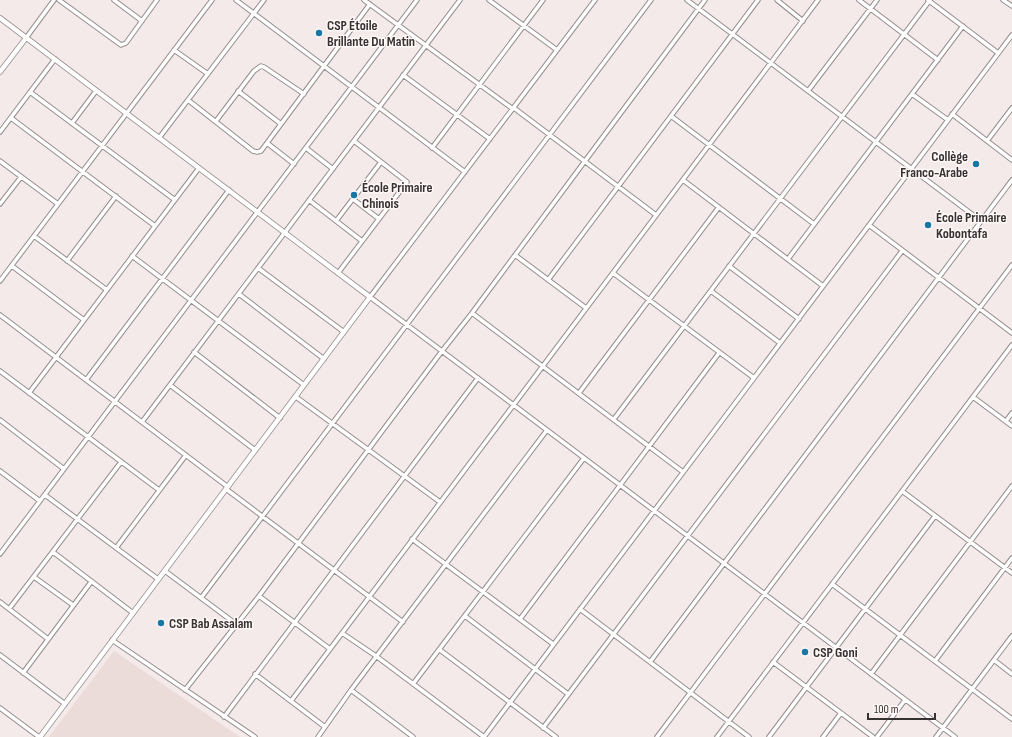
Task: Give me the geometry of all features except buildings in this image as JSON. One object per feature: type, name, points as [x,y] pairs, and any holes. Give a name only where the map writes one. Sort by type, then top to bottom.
[{"type":"street","points":[[0,70],[54,0]]},
{"type":"street","points":[[59,0],[121,45],[126,43],[157,0]]},
{"type":"street","points":[[114,0],[142,21]]},
{"type":"street","points":[[0,281],[212,0]]},
{"type":"street","points":[[236,0],[465,172]]},
{"type":"street","points":[[159,138],[264,0]]},
{"type":"street","points":[[364,0],[479,85],[550,134],[656,215]]},
{"type":"street","points":[[0,554],[417,0]]},
{"type":"street","points":[[142,422],[460,0]]},
{"type":"street","points":[[489,0],[558,50]]},
{"type":"street","points":[[432,148],[543,0]]},
{"type":"street","points":[[0,708],[39,737],[595,0]]},
{"type":"street","points":[[201,598],[651,0]]},
{"type":"street","points":[[687,0],[981,221]]},
{"type":"street","points":[[185,690],[259,596],[705,0]]},
{"type":"street","points":[[548,280],[758,0]]},
{"type":"street","points":[[777,0],[803,21]]},
{"type":"street","points":[[290,701],[818,0]]},
{"type":"street","points":[[859,0],[938,60]]},
{"type":"street","points":[[808,91],[877,0]]},
{"type":"street","points":[[614,419],[929,0],[998,53]]},
{"type":"street","points":[[1003,0],[1012,6]]},
{"type":"street","points":[[188,100],[257,152],[261,151],[370,4]]},
{"type":"street","points":[[0,18],[955,737]]},
{"type":"street","points":[[788,259],[963,26]]},
{"type":"street","points":[[342,633],[376,656],[484,737],[1012,35]]},
{"type":"street","points":[[174,50],[208,74]]},
{"type":"street","points":[[0,132],[54,60]]},
{"type":"street","points":[[216,121],[254,71],[261,66],[304,94]]},
{"type":"street","points":[[403,75],[490,139]]},
{"type":"street","points":[[72,123],[96,91]]},
{"type":"street","points":[[238,91],[282,124]]},
{"type":"street","points":[[30,92],[174,200]]},
{"type":"street","points":[[912,94],[948,120]]},
{"type":"street","points":[[987,141],[1012,108]]},
{"type":"street","points":[[952,114],[1012,160]]},
{"type":"street","points":[[671,116],[814,224]]},
{"type":"street","points":[[11,118],[155,226]]},
{"type":"street","points":[[338,273],[406,182],[354,141]]},
{"type":"street","points":[[267,143],[294,164]]},
{"type":"street","points":[[306,148],[333,169]]},
{"type":"street","points":[[0,161],[58,204]]},
{"type":"street","points":[[336,220],[381,162]]},
{"type":"street","points":[[29,393],[199,168]]},
{"type":"street","points":[[0,204],[21,177]]},
{"type":"street","points":[[683,180],[823,286]]},
{"type":"street","points":[[650,662],[1012,180]]},
{"type":"street","points":[[86,380],[228,190]]},
{"type":"street","points":[[67,261],[116,196]]},
{"type":"street","points":[[353,199],[379,219]]},
{"type":"street","points":[[309,200],[362,241]]},
{"type":"street","points":[[579,393],[719,207]]},
{"type":"street","points":[[869,225],[1012,333]]},
{"type":"street","points":[[34,236],[107,290]]},
{"type":"street","points":[[544,728],[568,694],[902,251]]},
{"type":"street","points":[[515,255],[586,308]]},
{"type":"street","points":[[132,256],[304,385]]},
{"type":"street","points":[[657,737],[1012,265]]},
{"type":"street","points":[[12,266],[84,320]]},
{"type":"street","points":[[729,266],[799,318]]},
{"type":"street","points":[[258,268],[344,332]]},
{"type":"street","points":[[613,273],[754,378]]},
{"type":"street","points":[[711,291],[780,343]]},
{"type":"street","points":[[239,294],[324,358]]},
{"type":"street","points":[[472,313],[683,472]]},
{"type":"street","points":[[0,315],[186,455],[262,516],[403,622]]},
{"type":"street","points":[[717,737],[1012,345]]},
{"type":"street","points":[[194,352],[280,418]]},
{"type":"street","points":[[520,619],[720,353]]},
{"type":"street","points":[[0,371],[159,490]]},
{"type":"street","points":[[224,717],[478,378]]},
{"type":"street","points":[[170,385],[255,450]]},
{"type":"street","points":[[296,397],[440,502]]},
{"type":"street","points":[[973,397],[1012,426]]},
{"type":"street","points":[[1006,421],[1012,413]]},
{"type":"street","points":[[0,420],[64,469]]},
{"type":"street","points":[[318,737],[376,656],[547,430]]},
{"type":"street","points":[[116,548],[186,455]]},
{"type":"street","points":[[414,684],[584,458]]},
{"type":"street","points":[[9,609],[121,462]]},
{"type":"street","points":[[0,471],[40,501]]},
{"type":"street","points":[[871,674],[1012,486]]},
{"type":"street","points":[[902,491],[1012,573]]},
{"type":"street","points":[[45,495],[158,579]]},
{"type":"street","points":[[769,737],[935,516]]},
{"type":"street","points":[[412,539],[554,644]]},
{"type":"street","points":[[53,552],[133,613]]},
{"type":"street","points":[[935,661],[1012,558]]},
{"type":"street","points":[[164,571],[236,624]]},
{"type":"street","points":[[34,577],[73,605]]},
{"type":"street","points":[[23,673],[91,582]]},
{"type":"street","points":[[832,584],[1012,719]]},
{"type":"street","points":[[259,596],[330,649]]},
{"type":"street","points":[[0,602],[48,639]]},
{"type":"street","points":[[580,609],[749,737]]},
{"type":"street","points":[[465,616],[568,694]]},
{"type":"street","points":[[936,737],[1012,636]]},
{"type":"street","points":[[112,640],[255,737]]},
{"type":"street","points":[[440,650],[556,737]]},
{"type":"street","points":[[0,655],[65,704]]},
{"type":"street","points":[[994,660],[1012,674]]},
{"type":"street","points":[[773,662],[873,737]]},
{"type":"street","points":[[255,674],[325,727]]},
{"type":"street","points":[[351,690],[413,737]]},
{"type":"street","points":[[877,737],[905,700]]},
{"type":"street","points":[[823,737],[841,713]]},
{"type":"shaded area","points":[[114,651],[240,737],[49,737]]},
{"type":"place","name":"CSP Étoile Brillante Du Matin","points":[[319,33]]},
{"type":"place","name":"Collège Franco-Arabe","points":[[976,164]]},
{"type":"place","name":"École Primaire Chinois","points":[[354,195]]},
{"type":"place","name":"École Primaire Kobontafa","points":[[928,225]]},
{"type":"place","name":"CSP Bab Assalam","points":[[161,623]]},
{"type":"place","name":"CSP Goni","points":[[805,652]]}]
